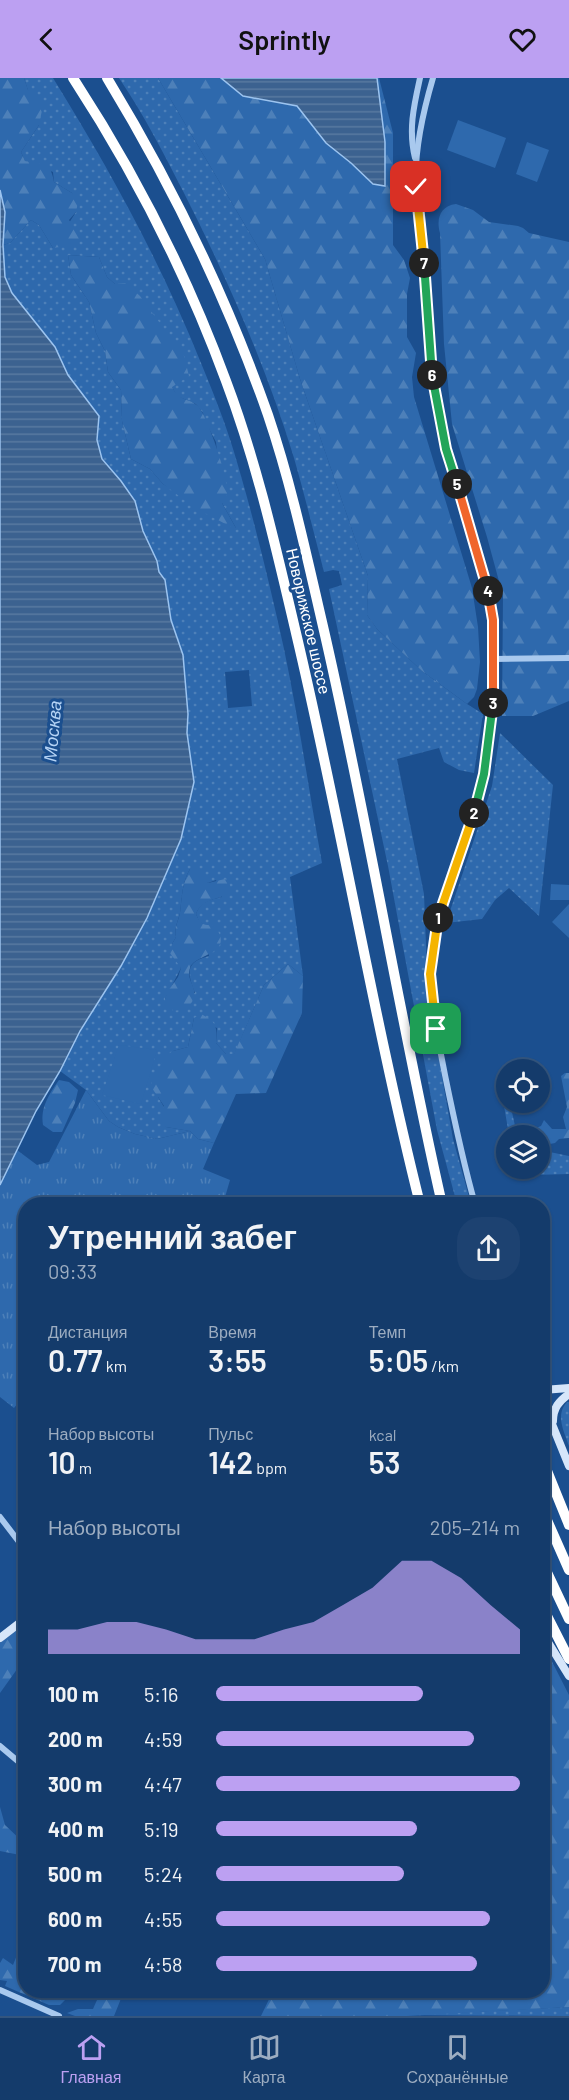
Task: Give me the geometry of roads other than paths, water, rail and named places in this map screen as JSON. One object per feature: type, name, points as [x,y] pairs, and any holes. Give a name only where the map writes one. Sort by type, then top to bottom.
[{"type":"highway","name":"Новорижское шоссе","points":[[74,78],[124,160],[150,209],[207,333],[245,436],[273,537],[308,682],[397,1112],[418,1197]]},
{"type":"highway","name":"Новорижское шоссе","points":[[107,78],[169,188],[210,271],[254,379],[285,471],[362,800],[408,1042],[441,1197]]},
{"type":"highway","points":[[550,1478],[569,1525]]},
{"type":"highway","points":[[550,1527],[569,1570]]},
{"type":"highway","points":[[550,1579],[569,1619]]},
{"type":"highway","points":[[550,1622],[569,1659]]},
{"type":"street","points":[[416,161],[412,145],[412,114],[420,78]]},
{"type":"street","points":[[433,78],[416,161],[416,187],[423,246],[431,370],[446,449],[486,579],[493,620],[491,728],[484,774],[470,826],[441,904],[430,974],[432,1001],[454,1122],[473,1197]]},
{"type":"street","points":[[494,659],[569,658]]},
{"type":"street","points":[[550,1389],[569,1388]]},
{"type":"street","points":[[554,1425],[555,1410],[569,1394]]},
{"type":"street","points":[[550,1417],[569,1467]]},
{"type":"street","points":[[0,1517],[18,1541]]},
{"type":"street","points":[[0,1638],[18,1624]]},
{"type":"street","points":[[550,1645],[569,1676]]},
{"type":"street","points":[[0,1746],[18,1761]]},
{"type":"street","points":[[0,1990],[18,1998]]},
{"type":"street","points":[[18,1998],[59,2016]]},
{"type":"water","points":[[221,78],[377,78],[385,142],[385,186],[373,184],[326,143],[297,106],[243,96]]},
{"type":"water","name":"Москва","points":[[0,190],[5,212],[3,245],[5,277],[12,293],[55,347],[68,375],[99,416],[97,440],[102,459],[135,501],[143,531],[157,561],[159,572],[165,580],[171,620],[183,655],[188,714],[187,733],[194,782],[181,839],[147,918],[121,966],[80,1031],[36,1111],[0,1185]]}]
